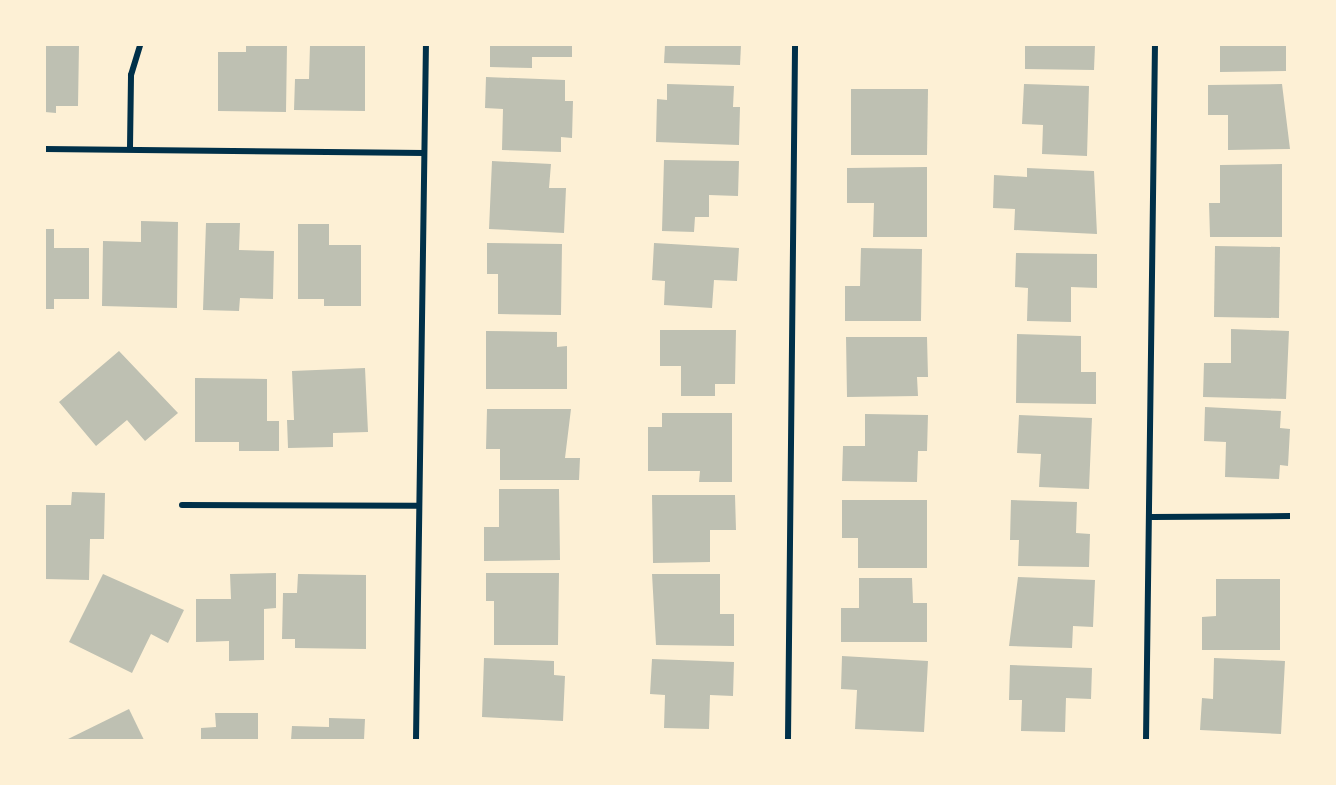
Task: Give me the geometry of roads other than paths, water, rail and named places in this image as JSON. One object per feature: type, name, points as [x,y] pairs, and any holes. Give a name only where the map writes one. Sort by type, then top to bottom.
[{"type":"street","points":[[130,148],[131,75],[140,45]]},
{"type":"street","points":[[416,740],[417,506],[426,45]]},
{"type":"street","points":[[788,740],[795,45]]},
{"type":"street","points":[[1146,740],[1152,517],[1155,45]]},
{"type":"street","points":[[45,149],[130,148],[424,153]]},
{"type":"street","points":[[182,505],[417,506]]},
{"type":"street","points":[[1152,517],[1291,516]]}]
